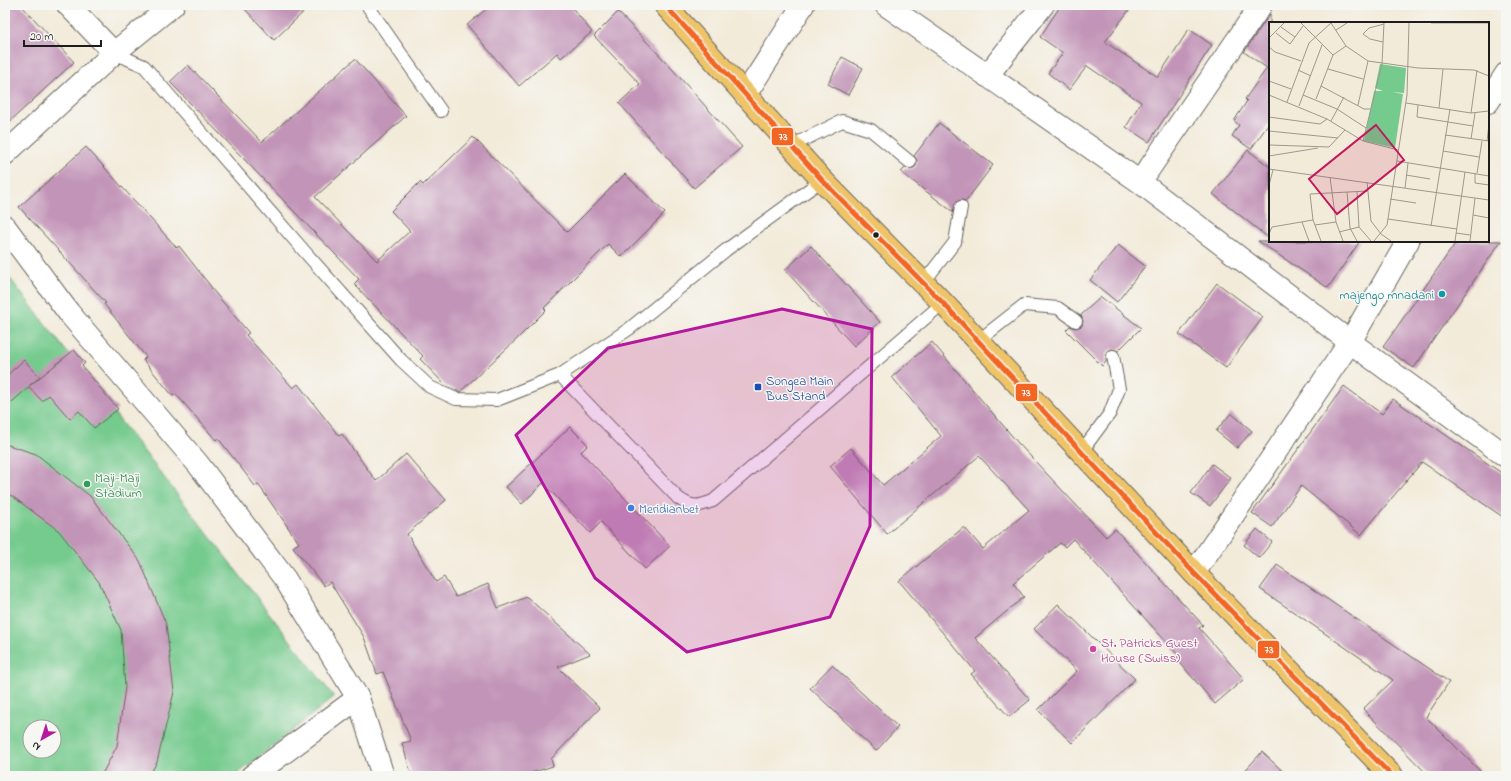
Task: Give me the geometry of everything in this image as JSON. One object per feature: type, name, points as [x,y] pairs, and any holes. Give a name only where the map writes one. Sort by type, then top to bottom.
[{"type":"highway","points":[[665,5],[822,180],[978,341],[1194,574],[1392,776]]},
{"type":"street","points":[[68,5],[114,53]]},
{"type":"street","points":[[5,154],[114,53],[173,5]]},
{"type":"street","points":[[745,95],[803,5]]},
{"type":"street","points":[[886,5],[1140,182],[1350,342],[1506,456]]},
{"type":"street","points":[[987,76],[1043,5]]},
{"type":"street","points":[[1140,182],[1261,5]]},
{"type":"street","points":[[1489,100],[1506,74]]},
{"type":"street","points":[[5,227],[69,313],[198,464],[285,579],[358,698],[383,776]]},
{"type":"street","points":[[1194,574],[1350,342],[1407,242]]},
{"type":"street","points":[[252,776],[358,698]]},
{"type":"lane","points":[[367,5],[441,111]]},
{"type":"lane","points":[[114,53],[144,66],[401,360],[430,387],[456,399],[497,400],[560,374],[629,329],[726,250],[822,180]]},
{"type":"lane","points":[[791,146],[842,121],[870,130],[910,162]]},
{"type":"lane","points":[[922,283],[955,242],[961,207]]},
{"type":"lane","points":[[560,374],[678,498],[687,504],[698,506],[713,501],[943,304]]},
{"type":"lane","points":[[978,341],[1024,305],[1058,308],[1076,320]]},
{"type":"lane","points":[[1081,452],[1110,413],[1119,389],[1113,356]]},
{"type":"highlighted area","points":[[782,309],[872,329],[870,526],[830,617],[687,652],[595,578],[516,435],[608,348]]},
{"type":"green space","name":"Maji-Maji Stadium","points":[[5,272],[334,697],[235,776],[5,776]]},
{"type":"building","points":[[5,5],[21,5],[74,62],[5,126]]},
{"type":"building","points":[[241,5],[311,5],[274,40]]},
{"type":"building","points":[[491,5],[570,5],[592,32],[561,58],[557,53],[519,86],[467,25]]},
{"type":"building","points":[[1061,5],[1133,5],[1105,42],[1158,77],[1189,29],[1212,45],[1149,142],[1126,127],[1141,102],[1087,66],[1069,90],[1048,73],[1063,53],[1040,37]]},
{"type":"building","points":[[618,12],[665,61],[742,147],[694,188],[619,103],[640,84],[594,36]]},
{"type":"building","points":[[1270,14],[1269,123],[1251,149],[1232,136],[1239,125],[1234,121],[1247,101],[1245,99],[1267,68],[1244,52]]},
{"type":"building","points":[[842,57],[863,68],[848,95],[828,84]]},
{"type":"building","points":[[355,59],[406,116],[315,197],[377,261],[410,231],[391,211],[420,182],[423,185],[473,137],[567,232],[625,174],[665,213],[621,257],[608,244],[544,308],[546,310],[517,339],[460,392],[446,386],[420,359],[423,356],[354,284],[359,279],[170,82],[188,65],[262,142]]},
{"type":"building","points":[[939,123],[993,165],[966,201],[962,200],[956,202],[953,212],[901,172],[905,168],[912,169],[916,166],[917,160],[914,156]]},
{"type":"building","points":[[86,147],[177,248],[179,246],[211,288],[249,333],[246,335],[293,388],[298,384],[339,436],[342,434],[376,481],[406,454],[446,500],[407,534],[436,582],[444,577],[456,597],[488,584],[498,608],[527,597],[590,654],[558,667],[600,708],[551,759],[553,766],[521,776],[412,776],[402,743],[411,741],[383,672],[377,674],[364,637],[330,582],[324,586],[293,547],[299,543],[258,484],[255,486],[218,438],[216,440],[176,394],[173,396],[143,360],[146,357],[104,304],[106,303],[19,207]]},
{"type":"building","points":[[1248,150],[1269,166],[1269,238],[1213,194]]},
{"type":"building","points":[[1258,241],[1359,242],[1328,288]]},
{"type":"building","name":"majengo mnadani","points":[[1501,241],[1414,368],[1383,347],[1456,242]]},
{"type":"building","points":[[1118,245],[1145,266],[1117,302],[1090,280]]},
{"type":"building","points":[[811,246],[880,322],[854,346],[785,270]]},
{"type":"building","points":[[1217,283],[1263,317],[1226,368],[1179,334]]},
{"type":"building","points":[[1101,297],[1141,328],[1118,351],[1112,349],[1108,351],[1106,354],[1106,362],[1102,366],[1066,330],[1070,326],[1076,328],[1082,326],[1083,321],[1081,315]]},
{"type":"building","points":[[932,342],[1018,443],[1106,537],[1115,529],[1203,625],[1199,628],[1244,679],[1215,704],[1176,658],[1179,656],[1073,539],[1065,547],[1060,543],[1013,583],[1024,597],[975,638],[1030,700],[1009,717],[971,674],[975,671],[899,581],[964,527],[983,549],[1029,510],[979,456],[887,534],[830,466],[851,448],[883,485],[941,436],[892,377]]},
{"type":"building","points":[[74,350],[85,363],[82,366],[118,409],[94,428],[79,411],[70,419],[49,395],[42,401],[29,387],[5,408],[5,377],[24,360],[40,377],[29,386]]},
{"type":"building","points":[[1344,386],[1382,414],[1393,399],[1506,476],[1506,519],[1422,462],[1361,535],[1301,486],[1272,527],[1252,513]]},
{"type":"building","points":[[1231,413],[1252,431],[1237,448],[1216,431]]},
{"type":"building","points":[[570,427],[588,445],[581,452],[670,546],[645,569],[601,522],[590,533],[543,483],[522,504],[506,487]]},
{"type":"building","points":[[5,444],[36,454],[90,496],[140,561],[166,624],[174,692],[157,762],[149,776],[101,776],[117,746],[125,687],[121,630],[99,582],[59,531],[12,496],[5,494]]},
{"type":"building","points":[[1212,464],[1231,478],[1210,506],[1191,493]]},
{"type":"building","points":[[1257,529],[1272,542],[1259,558],[1244,545]]},
{"type":"building","points":[[1277,565],[1449,682],[1426,717],[1485,776],[1429,776],[1363,709],[1393,680],[1260,589]]},
{"type":"building","points":[[1058,604],[1135,679],[1072,743],[1038,710],[1077,671],[1034,629]]},
{"type":"building","points":[[832,665],[898,727],[876,751],[810,688]]},
{"type":"building","points":[[1262,752],[1288,776],[1240,776]]},
{"type":"transit line","name":"73","points":[[665,5],[822,180],[943,303],[1194,573],[1392,776]]},
{"type":"place","name":"majengo mnadani","points":[[1442,294]]},
{"type":"place","name":"Songea Main Bus Stand","points":[[758,387]]},
{"type":"place","name":"Maji-Maji Stadium","points":[[87,484]]},
{"type":"place","name":"Meridianbet","points":[[631,508]]},
{"type":"place","name":"St. Patricks Guest House (Swiss)","points":[[1093,649]]}]
